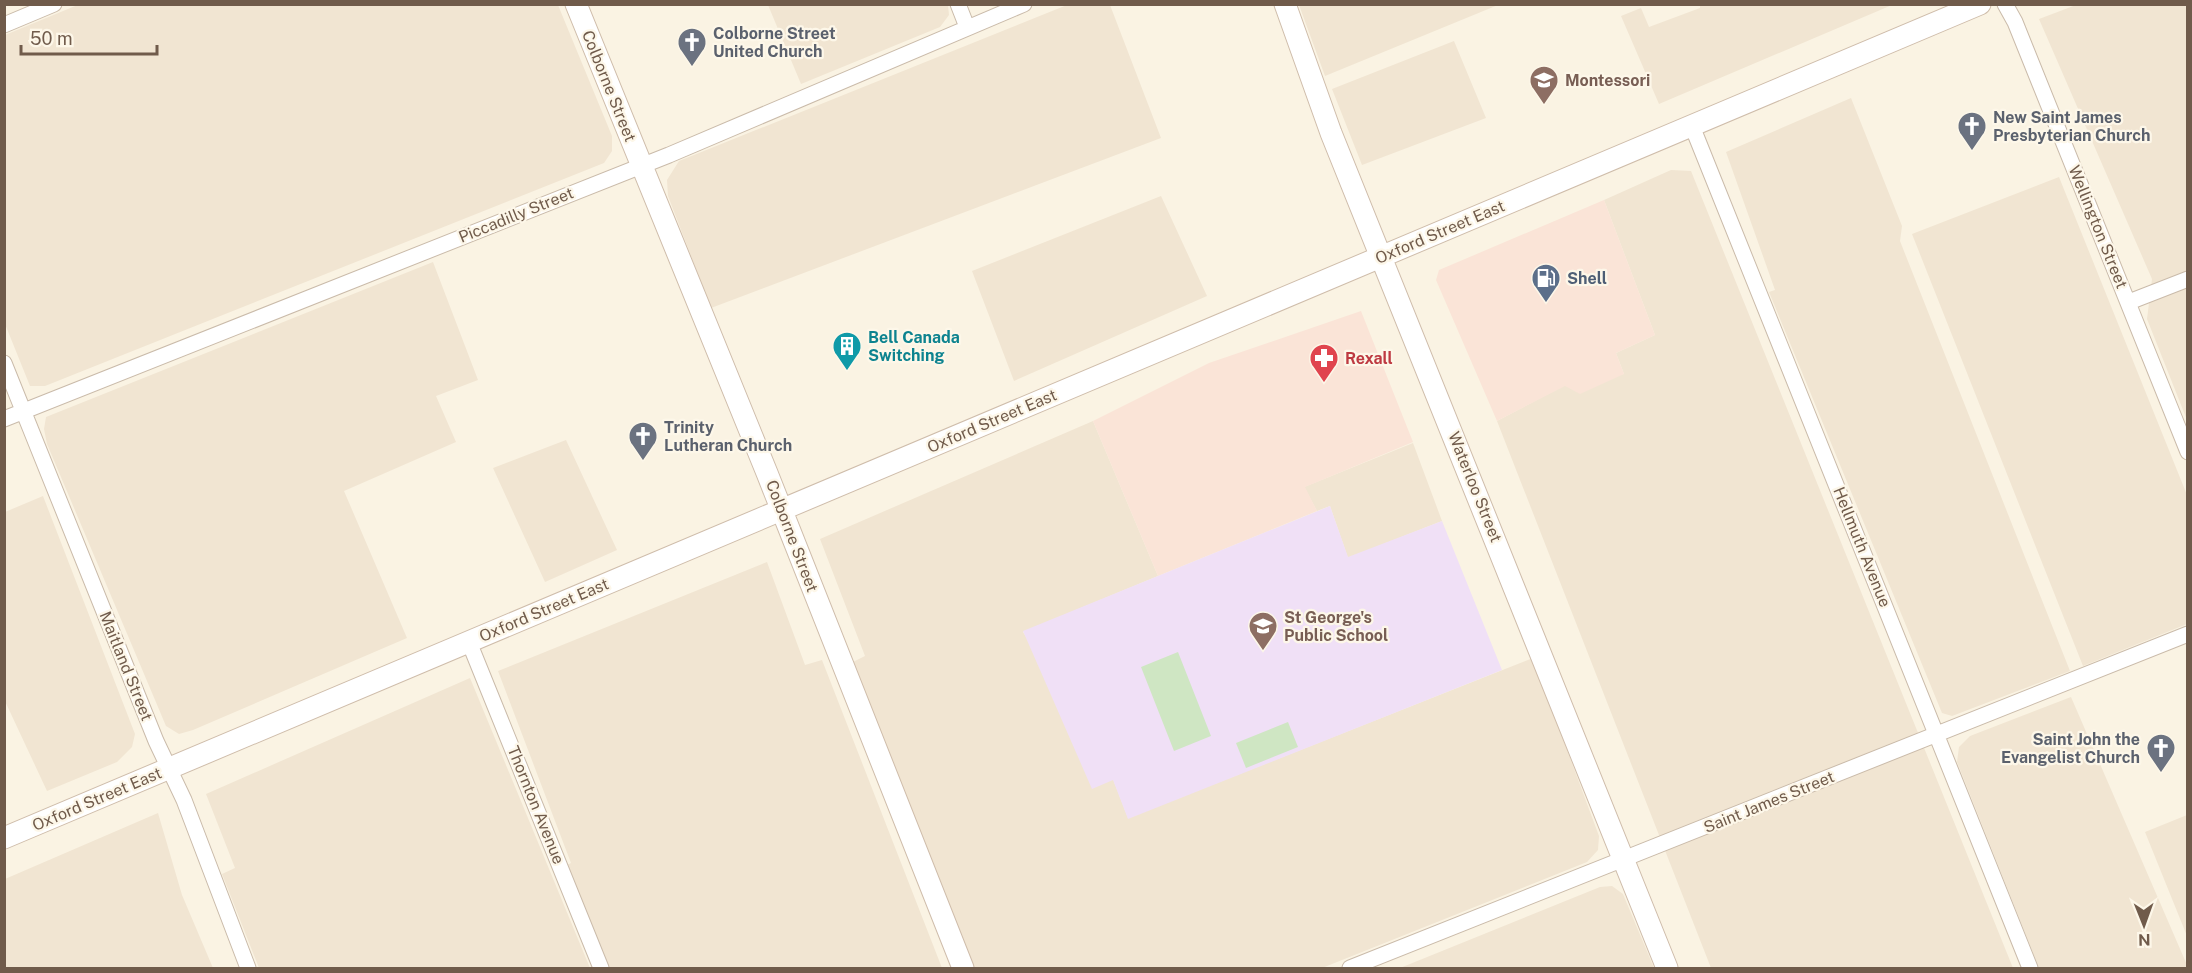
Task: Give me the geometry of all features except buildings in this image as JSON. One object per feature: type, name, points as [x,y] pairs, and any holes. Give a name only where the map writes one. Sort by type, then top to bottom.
[{"type":"main road","name":"Colborne Street","points":[[576,4],[963,969]]},
{"type":"main road","name":"Waterloo Street","points":[[1285,4],[1331,133],[1383,256],[1667,969]]},
{"type":"main road","name":"Oxford Street East","points":[[4,838],[1980,4]]},
{"type":"street","points":[[4,25],[54,4]]},
{"type":"street","points":[[958,4],[967,27]]},
{"type":"street","name":"Piccadilly Street","points":[[4,419],[641,166],[1024,4]]},
{"type":"street","name":"Wellington Street","points":[[2005,4],[2015,22],[2129,302],[2187,452]]},
{"type":"street","name":"Hellmuth Avenue","points":[[1692,126],[1938,732],[1948,766],[2030,969]]},
{"type":"street","points":[[2129,302],[2187,279]]},
{"type":"street","name":"Maitland Street","points":[[4,363],[184,800],[248,969]]},
{"type":"street","name":"Saint James Street","points":[[1350,969],[2187,634]]},
{"type":"street","name":"Thornton Avenue","points":[[469,642],[602,969]]},
{"type":"shaded area","points":[[80,4],[558,5],[612,136],[612,151],[604,163],[45,386],[30,386],[5,324],[5,35]]},
{"type":"shaded area","points":[[1299,4],[1498,5],[1325,76]]},
{"type":"shaded area","points":[[768,5],[948,5],[949,15],[940,27],[801,84]]},
{"type":"shaded area","points":[[1067,5],[1110,5],[1161,138],[711,308],[668,196],[667,180],[679,161]]},
{"type":"shaded area","points":[[1700,5],[1892,5],[1659,104],[1621,16],[1641,8],[1649,27],[1700,8]]},
{"type":"shaded area","points":[[2076,5],[2187,5],[2187,420],[2147,319],[2152,279],[2039,19]]},
{"type":"shaded area","points":[[1454,41],[1486,118],[1362,165],[1332,89]]},
{"type":"shaded area","points":[[1851,98],[1902,226],[1900,241],[2070,671],[1952,716],[1942,713],[1769,292],[1775,290],[1726,152]]},
{"type":"shaded area","points":[[1671,170],[1691,171],[2013,968],[1711,968],[1497,421],[1565,385],[1624,374],[1616,353],[1655,335],[1604,200]]},
{"type":"shaded area","points":[[2059,177],[2187,495],[2187,624],[2083,666],[1912,234]]},
{"type":"shaded area","points":[[1161,196],[1207,296],[1014,381],[972,271]]},
{"type":"shaded area","points":[[1604,200],[1655,335],[1616,353],[1624,374],[1580,394],[1565,386],[1497,421],[1436,280],[1439,270]]},
{"type":"shaded area","points":[[433,262],[478,380],[436,396],[456,442],[344,491],[407,638],[179,734],[166,726],[47,444],[44,429],[46,417]]},
{"type":"shaded area","points":[[1361,311],[1413,442],[1305,487],[1317,511],[1158,576],[1093,421],[1209,363]]},
{"type":"shaded area","points":[[1093,421],[1158,576],[1023,632],[1113,779],[1128,818],[1533,658],[1599,836],[1598,850],[1587,862],[1322,968],[974,968],[853,662],[865,656],[820,539]]},
{"type":"shaded area","points":[[566,440],[617,550],[545,582],[493,468]]},
{"type":"shaded area","points":[[1413,443],[1442,521],[1348,558],[1330,506],[1317,511],[1304,487]]},
{"type":"shaded area","points":[[43,496],[135,734],[132,747],[117,762],[47,791],[4,699],[5,512]]},
{"type":"shaded area","name":"St George's Public School","points":[[1330,506],[1348,557],[1442,521],[1502,670],[1128,819],[1113,780],[1092,789],[1023,631]]},
{"type":"shaded area","points":[[767,562],[805,665],[822,660],[942,968],[609,968],[567,865],[571,863],[498,671]]},
{"type":"shaded area","points":[[470,678],[590,968],[259,968],[222,874],[235,868],[206,794]]},
{"type":"shaded area","points":[[2071,697],[2187,968],[2039,968],[1957,762],[1959,747],[1970,736]]},
{"type":"shaded area","points":[[158,813],[182,895],[213,968],[5,968],[5,879]]},
{"type":"shaded area","points":[[2187,815],[2187,936],[2145,832]]},
{"type":"shaded area","points":[[1612,886],[1623,894],[1654,968],[1400,968],[1600,887]]},
{"type":"green space","points":[[1178,652],[1211,736],[1174,751],[1141,667]]},
{"type":"green space","points":[[1288,722],[1298,747],[1246,768],[1236,743]]},
{"type":"place","name":"Colborne Street United Church","points":[[692,68]]},
{"type":"place","name":"Montessori","points":[[1544,106]]},
{"type":"place","name":"New Saint James Presbyterian Church","points":[[1972,152]]},
{"type":"place","name":"Shell","points":[[1546,304]]},
{"type":"place","name":"Bell Canada Switching","points":[[847,372]]},
{"type":"place","name":"Rexall","points":[[1324,384]]},
{"type":"place","name":"Trinity Lutheran Church","points":[[643,462]]},
{"type":"place","name":"St George's Public School","points":[[1263,652]]},
{"type":"place","name":"Saint John the Evangelist Church","points":[[2161,774]]}]
